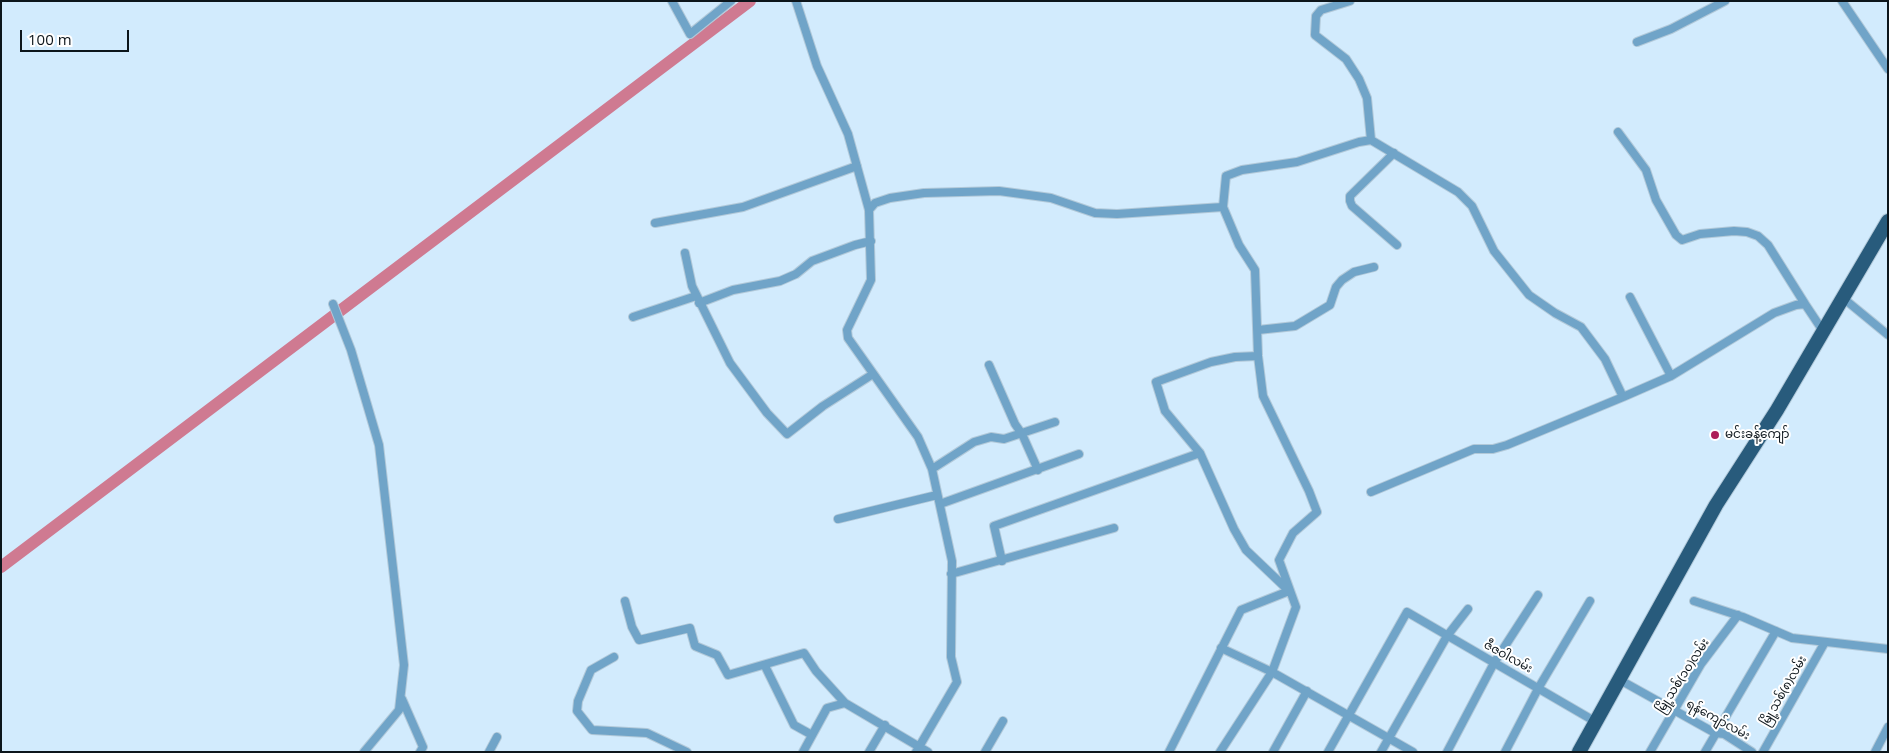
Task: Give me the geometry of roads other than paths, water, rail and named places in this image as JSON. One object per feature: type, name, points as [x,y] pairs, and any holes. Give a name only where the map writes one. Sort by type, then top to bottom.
[{"type":"highway","points":[[1579,752],[1716,505],[1886,230]]},
{"type":"street","points":[[672,1],[690,34],[732,1]]},
{"type":"street","points":[[796,1],[817,66],[848,134],[869,210],[871,280],[847,330],[851,343],[918,437],[932,468],[952,562],[951,658],[957,682],[918,749]]},
{"type":"street","points":[[1350,1],[1321,10],[1316,16],[1315,36],[1346,59],[1359,79],[1367,98],[1371,140]]},
{"type":"street","points":[[1637,42],[1671,28],[1725,1]]},
{"type":"street","points":[[1842,1],[1888,69]]},
{"type":"street","points":[[1618,132],[1646,170],[1656,200],[1676,234],[1682,240],[1700,234],[1734,231],[1747,232],[1758,236],[1768,245],[1823,331]]},
{"type":"street","points":[[1220,752],[1272,672],[1296,606],[1288,590],[1279,560],[1293,533],[1317,512],[1309,491],[1262,396],[1258,356],[1255,270],[1239,245],[1223,208],[1226,176],[1242,170],[1297,162],[1359,142],[1371,140],[1458,192],[1472,206],[1494,251],[1529,295],[1555,313],[1581,327],[1605,359],[1623,397]]},
{"type":"street","points":[[1394,153],[1350,196],[1350,201],[1352,206],[1397,245]]},
{"type":"street","points":[[655,223],[743,207],[857,166]]},
{"type":"street","points":[[869,210],[876,203],[890,198],[924,193],[990,191],[1051,198],[1095,213],[1110,214],[1223,208]]},
{"type":"street","points":[[633,317],[733,290],[780,281],[796,274],[812,261],[855,244],[871,241]]},
{"type":"street","points":[[685,253],[692,286],[730,363],[767,413],[787,434],[823,406],[873,374]]},
{"type":"street","points":[[1258,330],[1295,326],[1330,305],[1336,286],[1342,280],[1354,272],[1374,267]]},
{"type":"street","points":[[1630,297],[1671,376]]},
{"type":"street","points":[[1843,298],[1888,335]]},
{"type":"street","points":[[332,304],[340,318],[366,395],[379,445],[404,665],[399,710],[364,752]]},
{"type":"street","points":[[1371,492],[1474,449],[1493,449],[1507,445],[1623,397],[1671,376],[1774,313],[1796,305],[1805,304]]},
{"type":"street","points":[[1258,356],[1235,357],[1211,362],[1156,382],[1166,411],[1200,453],[1234,529],[1246,550],[1288,590]]},
{"type":"street","points":[[989,365],[1038,470]]},
{"type":"street","points":[[932,468],[974,442],[991,437],[1004,439],[1055,422]]},
{"type":"street","points":[[1002,561],[994,526],[1200,453]]},
{"type":"street","points":[[940,504],[1079,454]]},
{"type":"street","points":[[838,519],[937,495]]},
{"type":"street","points":[[951,574],[1114,528]]},
{"type":"street","points":[[1169,752],[1240,610],[1288,590]]},
{"type":"street","points":[[1447,752],[1494,662],[1538,595]]},
{"type":"street","points":[[625,601],[632,627],[639,640],[690,628],[695,646],[716,655],[728,675],[765,666],[804,653],[816,672],[845,703],[885,725],[918,749],[928,752]]},
{"type":"street","points":[[1505,752],[1539,687],[1590,601]]},
{"type":"street","points":[[1694,601],[1738,615],[1792,638],[1888,648]]},
{"type":"street","points":[[1381,752],[1447,636],[1468,609]]},
{"type":"street","name":"ဇီဇဝါလမ်း","points":[[1349,715],[1407,612],[1539,687],[1596,722]]},
{"type":"street","name":"မြို့သစ်(၁၀)လမ်း","points":[[1650,752],[1701,664],[1738,615]]},
{"type":"street","points":[[1705,752],[1776,631]]},
{"type":"street","name":"မြို့သစ်(၈)လမ်း","points":[[1763,752],[1825,642]]},
{"type":"street","points":[[1220,648],[1272,672],[1413,752]]},
{"type":"street","points":[[614,657],[591,670],[578,701],[577,711],[592,730],[647,733],[687,752]]},
{"type":"street","points":[[765,666],[794,725],[812,735]]},
{"type":"street","name":"ရန်ကျော်လမ်း","points":[[1620,680],[1674,708],[1715,733],[1724,734],[1752,752]]},
{"type":"street","points":[[1272,752],[1307,691]]},
{"type":"street","points":[[401,698],[423,747],[420,752]]},
{"type":"street","points":[[803,752],[827,708],[845,703]]},
{"type":"street","points":[[1328,752],[1349,715]]},
{"type":"street","points":[[985,752],[1003,721]]},
{"type":"street","points":[[869,752],[885,725]]},
{"type":"street","points":[[1875,752],[1888,727]]},
{"type":"street","points":[[488,752],[497,737]]},
{"type":"waterway","points":[[1,567],[750,1]]},
{"type":"place","name":"မင်းခန့်ကျော်","points":[[1715,435]]}]
